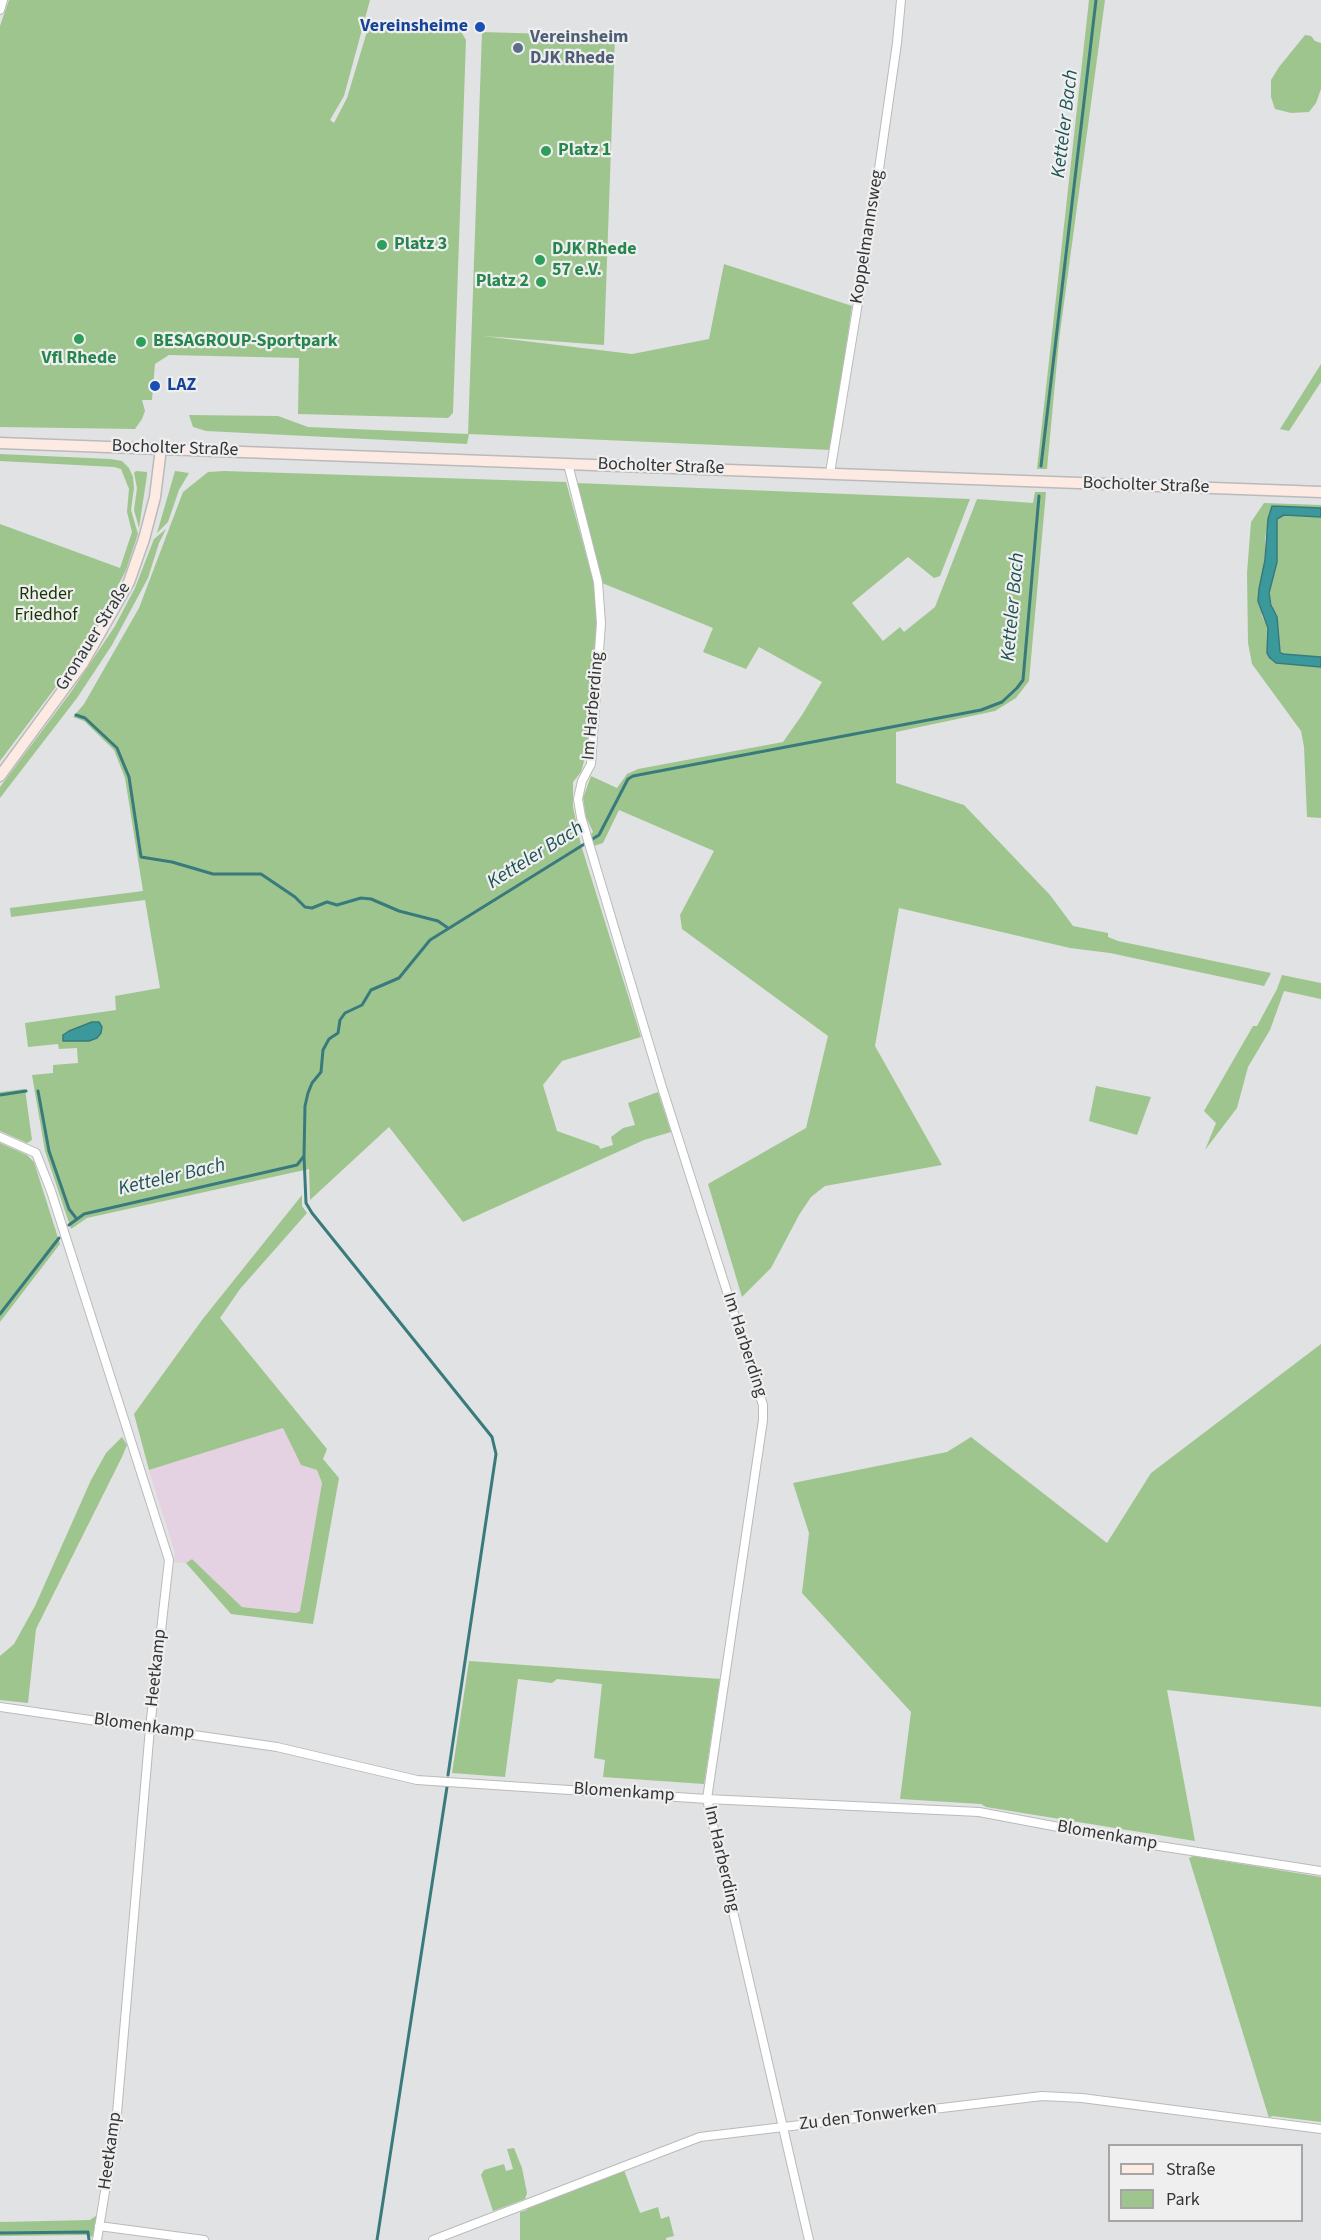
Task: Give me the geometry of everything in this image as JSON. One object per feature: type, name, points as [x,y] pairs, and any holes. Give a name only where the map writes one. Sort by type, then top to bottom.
[{"type":"main road","name":"Bocholter Straße","points":[[0,442],[1321,492]]},
{"type":"main road","name":"Gronauer Straße","points":[[0,776],[83,663],[129,582],[155,497],[161,448]]},
{"type":"street","points":[[0,10],[3,0]]},
{"type":"street","name":"Koppelmannsweg","points":[[830,473],[873,210],[897,44],[901,0]]},
{"type":"street","name":"Im Harberding","points":[[568,464],[598,582],[601,623],[591,764],[582,781],[578,799],[586,835],[763,1406],[763,1420],[707,1799],[809,2240]]},
{"type":"street","name":"Heetkamp","points":[[0,1137],[36,1153],[51,1191],[169,1560],[150,1728],[116,2125],[97,2240]]},
{"type":"street","name":"Blomenkamp","points":[[0,1707],[277,1747],[417,1780],[707,1799],[980,1812],[1159,1846],[1321,1871]]},
{"type":"street","name":"Zu den Tonwerken","points":[[433,2240],[700,2137],[1042,2096],[1082,2098],[1321,2129]]},
{"type":"street","points":[[99,2226],[204,2240]]},
{"type":"shaded area","points":[[283,1428],[301,1465],[317,1470],[322,1483],[300,1611],[296,1613],[242,1607],[192,1559],[186,1563],[174,1562],[175,1553],[149,1470]]},
{"type":"green space","points":[[9,0],[370,0],[344,96],[330,120],[334,123],[347,98],[369,25],[459,28],[466,40],[453,413],[448,418],[298,414],[299,358],[169,355],[155,364],[152,400],[142,400],[145,411],[135,429],[0,427],[0,26]]},
{"type":"green space","points":[[1089,0],[1105,0],[1059,340],[1047,469],[1037,469]]},
{"type":"green space","points":[[482,32],[615,36],[604,345],[483,336],[632,354],[709,339],[724,264],[852,306],[831,450],[469,434],[467,444],[206,431],[193,427],[189,415],[278,416],[308,427],[468,434]]},
{"type":"green space","points":[[1305,35],[1321,43],[1321,89],[1316,103],[1309,112],[1291,113],[1275,109],[1271,97],[1271,80]]},
{"type":"green space","points":[[1321,364],[1321,382],[1289,431],[1280,429]]},
{"type":"green space","name":"Rheder Friedhof","points":[[0,454],[122,461],[129,468],[133,477],[131,510],[138,534],[126,570],[101,619],[58,684],[0,761],[0,524],[120,568],[132,532],[127,512],[129,489],[121,469],[0,461]]},
{"type":"green space","points":[[136,471],[147,472],[139,528],[134,510],[137,488],[134,473]]},
{"type":"green space","points":[[175,471],[189,473],[179,490],[168,522],[157,533]]},
{"type":"green space","points":[[208,472],[566,482],[593,580],[597,613],[590,740],[581,772],[573,782],[573,807],[581,845],[641,1037],[562,1061],[543,1085],[557,1131],[599,1146],[600,1149],[613,1145],[611,1137],[623,1128],[635,1125],[628,1103],[658,1092],[671,1132],[644,1140],[463,1222],[389,1127],[310,1200],[309,1169],[87,1218],[71,1229],[45,1151],[32,1075],[53,1073],[53,1065],[78,1063],[77,1048],[59,1049],[58,1044],[28,1047],[25,1023],[116,1010],[115,996],[160,988],[145,900],[11,917],[10,908],[143,891],[125,778],[114,750],[84,721],[73,717],[84,704],[139,608],[183,492]]},
{"type":"green space","points":[[576,483],[970,499],[940,576],[934,578],[908,557],[852,603],[883,641],[900,627],[904,632],[935,607],[977,499],[1033,503],[1035,492],[1046,492],[1029,681],[1016,698],[995,711],[896,732],[896,783],[964,805],[1050,895],[1073,926],[1108,933],[1108,937],[1118,941],[1271,973],[1264,986],[1110,953],[1070,948],[899,908],[875,1046],[942,1165],[825,1186],[811,1197],[799,1215],[771,1268],[742,1297],[708,1184],[806,1128],[828,1036],[682,929],[680,915],[714,851],[619,810],[603,843],[594,846],[591,834],[593,832],[586,817],[583,798],[591,776],[617,788],[627,774],[638,769],[783,742],[822,682],[759,647],[746,669],[703,652],[713,628],[602,583]]},
{"type":"green space","points":[[1264,503],[1321,505],[1321,508],[1272,506],[1265,538],[1265,560],[1259,589],[1262,616],[1268,628],[1267,653],[1277,663],[1321,667],[1321,818],[1307,817],[1304,747],[1301,731],[1252,664],[1248,643],[1247,573],[1251,522]]},
{"type":"green space","points":[[1284,515],[1321,517],[1321,657],[1283,654],[1279,649],[1279,632],[1269,593],[1277,562],[1277,519]]},
{"type":"green space","points":[[166,529],[148,578],[112,645],[77,698],[0,798],[0,787],[71,692],[115,626],[135,588],[154,539]]},
{"type":"green space","points":[[1282,975],[1321,983],[1321,999],[1284,991],[1270,1030],[1248,1067],[1237,1108],[1205,1150],[1216,1123],[1204,1111],[1253,1026],[1257,1026]]},
{"type":"green space","points":[[1096,1086],[1151,1097],[1137,1135],[1089,1121]]},
{"type":"green space","points":[[25,1089],[32,1140],[27,1143],[0,1131],[0,1092]]},
{"type":"green space","points":[[0,1143],[27,1155],[34,1162],[60,1244],[0,1322]]},
{"type":"green space","points":[[302,1195],[302,1206],[307,1213],[240,1289],[220,1318],[327,1449],[323,1459],[339,1478],[313,1624],[231,1614],[186,1563],[192,1559],[242,1607],[296,1613],[300,1611],[322,1483],[317,1470],[301,1465],[283,1428],[149,1470],[134,1414],[202,1320]]},
{"type":"green space","points":[[1321,1344],[1321,1707],[1167,1690],[1195,1841],[986,1807],[981,1804],[900,1799],[911,1712],[802,1593],[809,1533],[793,1483],[947,1452],[971,1437],[1107,1543],[1151,1473]]},
{"type":"green space","points":[[122,1437],[127,1445],[122,1457],[36,1629],[28,1703],[0,1700],[0,1656],[14,1644],[35,1606],[91,1480],[106,1453]]},
{"type":"green space","points":[[469,1661],[720,1679],[704,1784],[603,1777],[605,1760],[594,1758],[602,1684],[557,1679],[552,1683],[518,1679],[505,1777],[452,1773]]},
{"type":"green space","points":[[1193,1856],[1321,1877],[1321,2122],[1272,2116],[1269,2118],[1189,1858]]},
{"type":"green space","points":[[514,2148],[522,2168],[527,2193],[525,2199],[493,2211],[481,2175],[484,2170],[504,2164],[506,2171],[513,2169],[507,2149]]},
{"type":"green space","points":[[624,2170],[640,2213],[658,2207],[661,2219],[669,2216],[674,2236],[666,2240],[520,2240],[520,2212],[527,2210],[526,2207]]},
{"type":"green space","points":[[97,2215],[94,2237],[85,2235],[0,2236],[0,2222],[90,2220]]},
{"type":"water","points":[[1272,506],[1321,508],[1321,517],[1284,515],[1277,519],[1277,562],[1269,593],[1271,605],[1277,617],[1280,652],[1321,657],[1321,667],[1276,663],[1267,653],[1268,628],[1258,601],[1265,560],[1268,519]]},
{"type":"water","points":[[92,1022],[99,1022],[102,1027],[97,1038],[89,1041],[63,1041],[63,1035],[69,1031]]},
{"type":"waterway","name":"Ketteler Bach","points":[[1041,466],[1096,0]]},
{"type":"waterway","name":"Ketteler Bach","points":[[69,1225],[84,1214],[297,1165],[304,1156],[305,1106],[308,1093],[312,1083],[321,1072],[323,1050],[329,1039],[338,1033],[340,1020],[345,1013],[362,1005],[371,990],[399,978],[430,940],[599,835],[628,779],[633,776],[981,710],[1002,702],[1023,680],[1039,496]]},
{"type":"waterway","points":[[76,715],[85,718],[117,748],[129,777],[141,857],[172,862],[213,874],[261,874],[295,897],[305,907],[312,908],[327,902],[337,905],[361,898],[371,899],[399,911],[438,921],[448,928]]},
{"type":"waterway","points":[[0,1095],[26,1091]]},
{"type":"waterway","points":[[38,1091],[49,1151],[69,1209],[76,1218]]},
{"type":"waterway","points":[[304,1156],[306,1203],[312,1213],[492,1437],[496,1454],[448,1775]]},
{"type":"waterway","name":"Ketteler Bach","points":[[0,1314],[59,1238]]},
{"type":"waterway","points":[[377,2240],[447,1787]]},
{"type":"waterway","points":[[0,2233],[88,2232],[89,2240]]},
{"type":"place","name":"Vereinsheime","points":[[480,27]]},
{"type":"place","name":"Vereinsheim DJK Rhede","points":[[518,48]]},
{"type":"place","name":"Platz 1","points":[[546,151]]},
{"type":"place","name":"Platz 3","points":[[382,245]]},
{"type":"place","name":"DJK Rhede 57 e.V.","points":[[540,260]]},
{"type":"place","name":"Platz 2","points":[[541,282]]},
{"type":"place","name":"Vfl Rhede","points":[[79,339]]},
{"type":"place","name":"BESAGROUP-Sportpark","points":[[141,342]]},
{"type":"place","name":"LAZ","points":[[155,386]]}]
